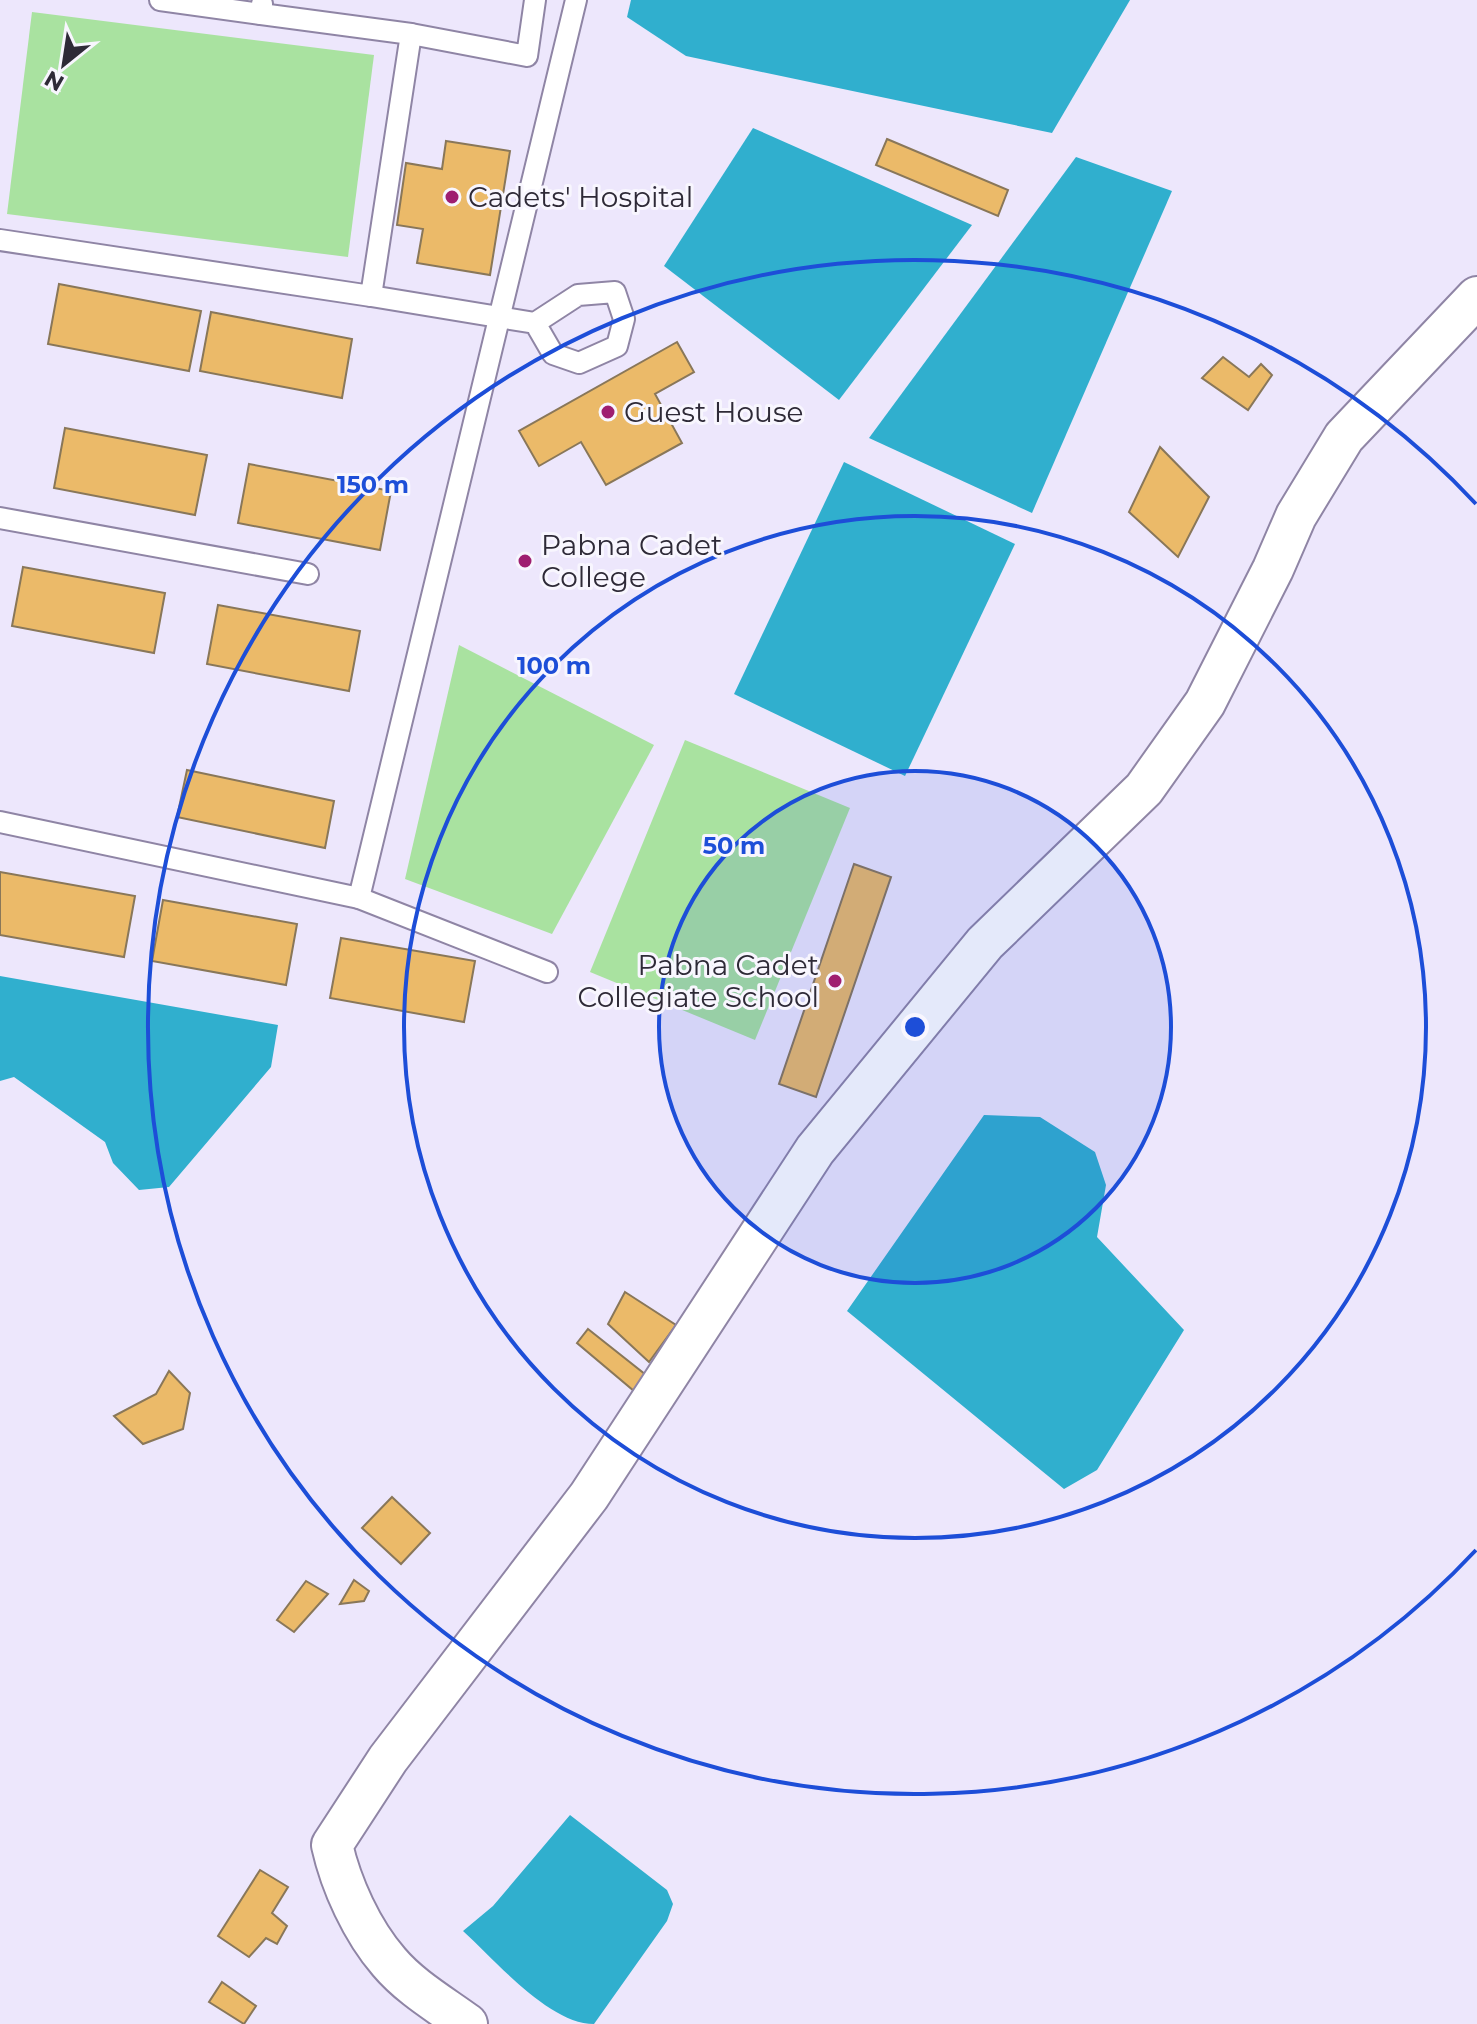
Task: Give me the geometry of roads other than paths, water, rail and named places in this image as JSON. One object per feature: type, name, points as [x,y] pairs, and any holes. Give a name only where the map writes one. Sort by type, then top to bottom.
[{"type":"street","points":[[467,2024],[389,1963],[358,1914],[335,1861],[332,1845],[388,1759],[589,1496],[815,1150],[985,943],[1144,789],[1205,703],[1273,569],[1296,516],[1333,452],[1477,297]]},
{"type":"lane","points":[[160,0],[262,7],[527,56],[535,0]]},
{"type":"lane","points":[[359,898],[576,0]]},
{"type":"lane","points":[[371,296],[411,34]]},
{"type":"lane","points":[[0,240],[535,323]]},
{"type":"lane","points":[[0,518],[308,574]]},
{"type":"lane","points":[[0,822],[359,898],[547,972]]},
{"type":"water","points":[[631,0],[1130,0],[1052,133],[686,56],[627,17]]},
{"type":"water","points":[[753,128],[972,225],[839,400],[664,266]]},
{"type":"water","points":[[1076,157],[1172,191],[1032,513],[869,438]]},
{"type":"water","points":[[844,462],[1015,544],[905,776],[734,694]]},
{"type":"water","points":[[0,976],[278,1025],[271,1067],[169,1187],[139,1190],[113,1163],[105,1142],[14,1077],[0,1081]]},
{"type":"water","points":[[984,1115],[1040,1117],[1095,1152],[1106,1185],[1097,1237],[1184,1330],[1097,1470],[1064,1489],[847,1311]]},
{"type":"water","points":[[570,1815],[667,1890],[673,1904],[667,1921],[594,2024],[559,2014],[541,2002],[463,1931],[493,1906]]},
{"type":"place","name":"Cadets' Hospital","points":[[452,197]]},
{"type":"place","name":"Guest House","points":[[608,412]]},
{"type":"place","name":"Pabna Cadet College","points":[[525,561]]},
{"type":"place","name":"Pabna Cadet Collegiate School","points":[[835,981]]}]
